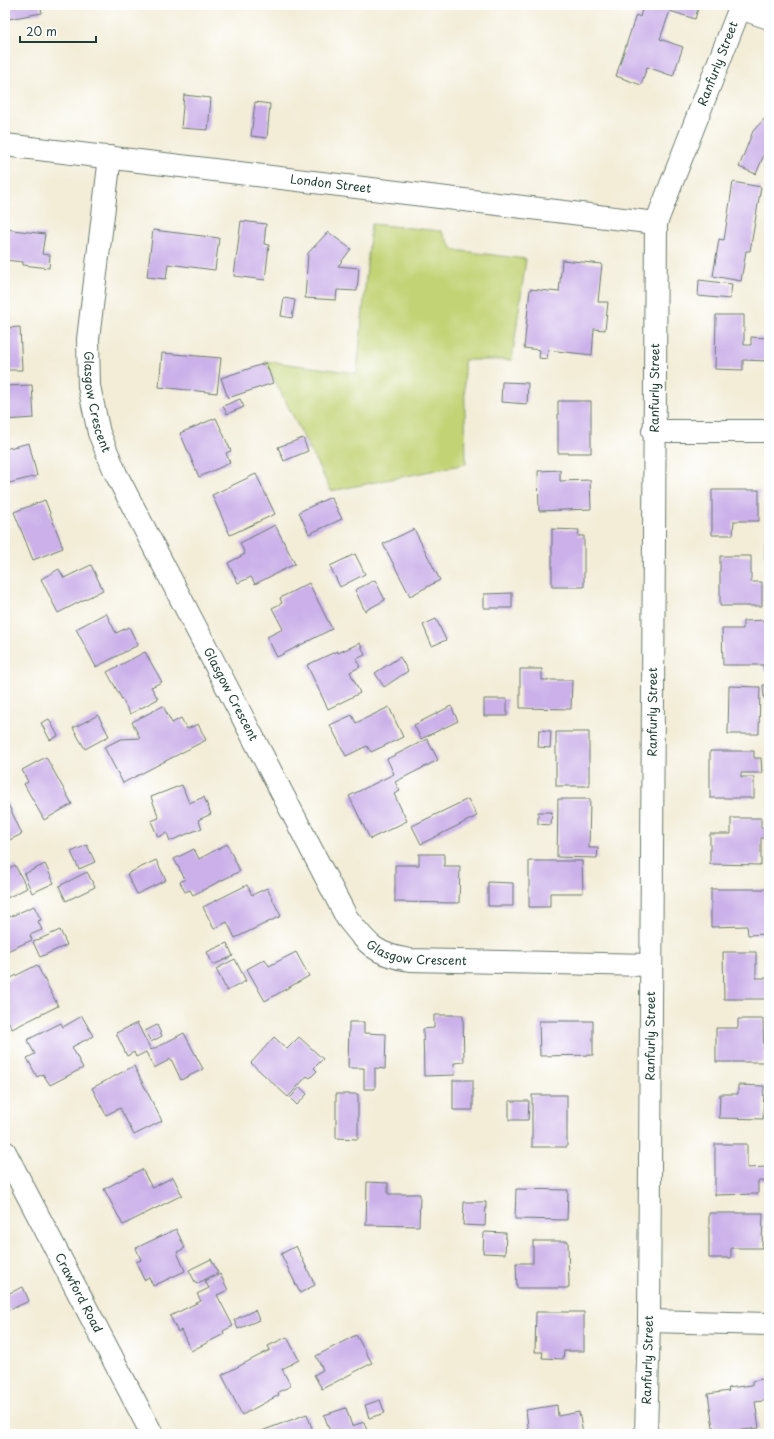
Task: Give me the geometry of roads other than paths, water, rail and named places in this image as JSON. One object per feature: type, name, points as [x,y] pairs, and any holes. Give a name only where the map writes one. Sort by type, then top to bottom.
[{"type":"street","points":[[740,6],[769,18]]},
{"type":"street","name":"Ranfurly Street","points":[[646,1434],[649,1321],[653,431],[656,223],[740,6]]},
{"type":"street","name":"London Street","points":[[5,145],[656,223]]},
{"type":"street","name":"Glasgow Crescent","points":[[110,157],[88,339],[89,386],[99,433],[116,474],[347,918],[364,940],[390,957],[410,960],[650,965]]},
{"type":"street","points":[[653,431],[769,431]]},
{"type":"street","name":"Crawford Road","points":[[5,1152],[152,1434]]},
{"type":"street","points":[[649,1321],[769,1324]]}]
